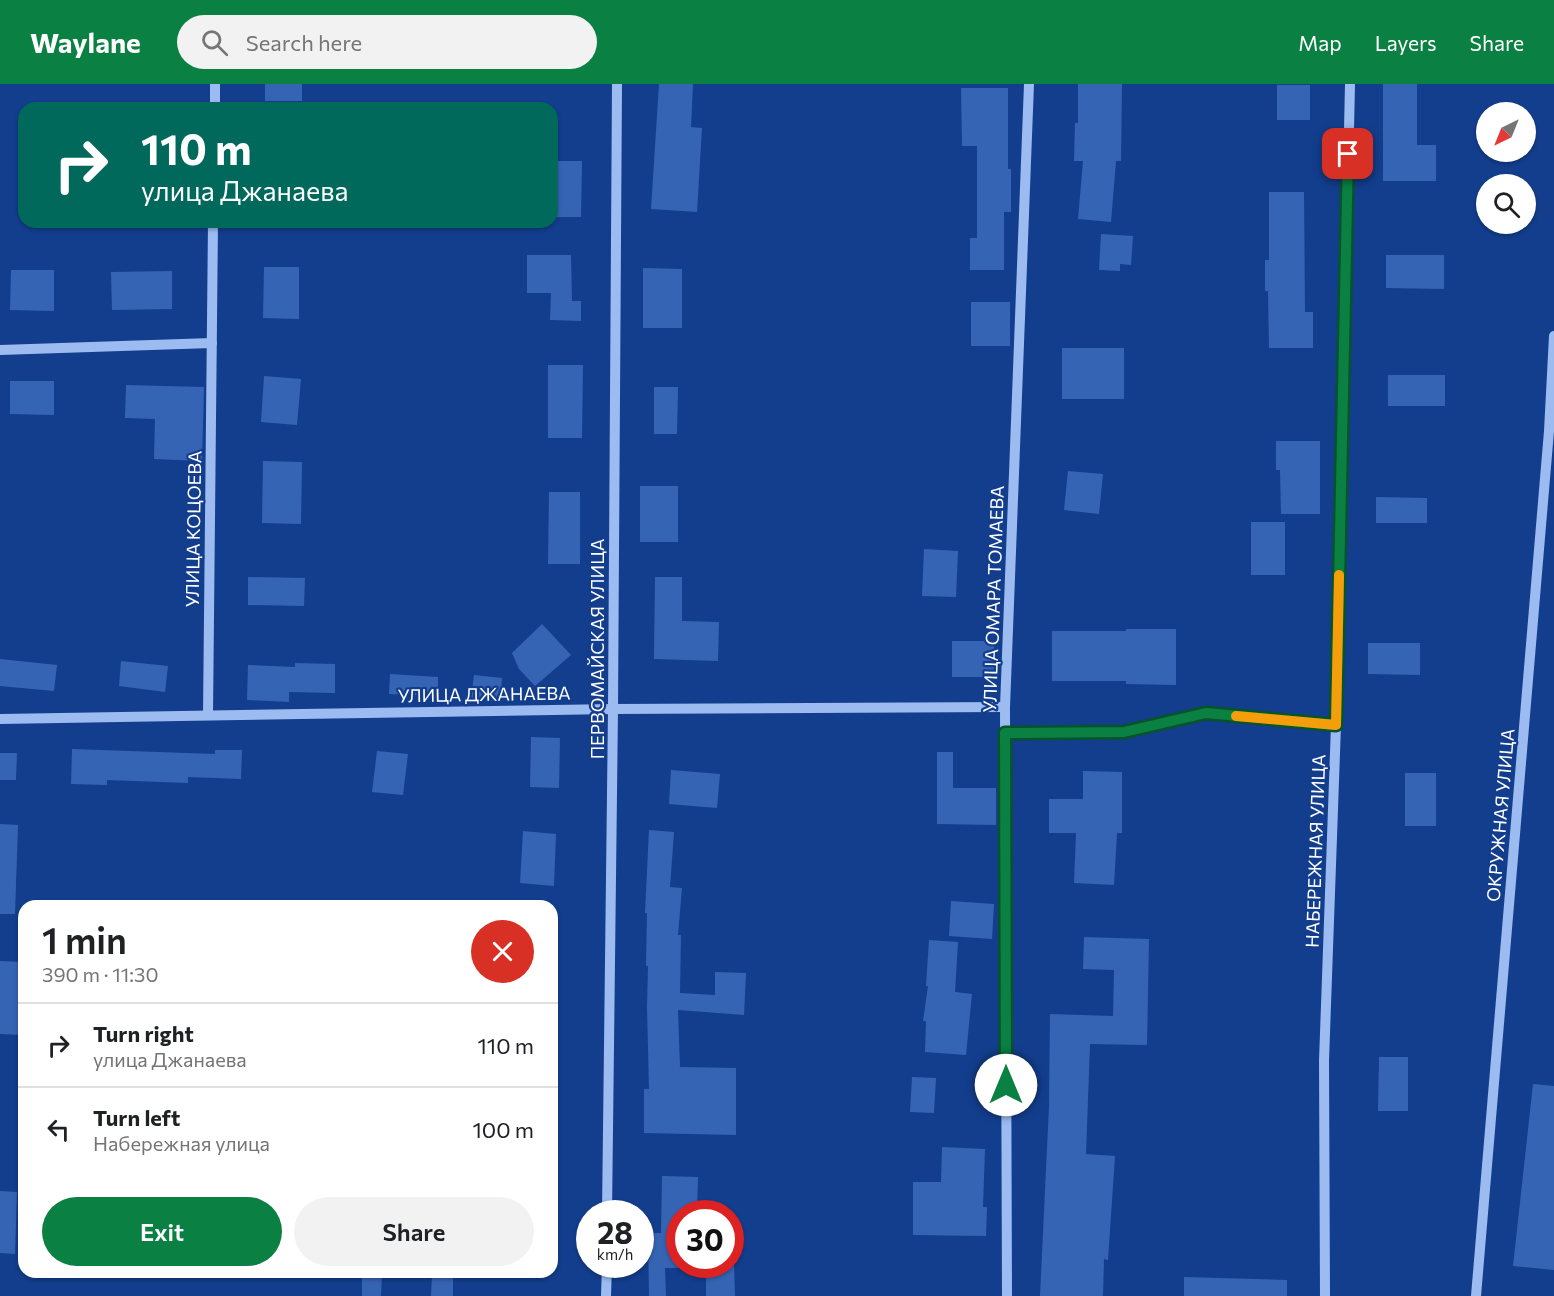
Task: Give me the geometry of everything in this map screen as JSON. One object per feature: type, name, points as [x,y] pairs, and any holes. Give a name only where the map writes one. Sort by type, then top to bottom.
[{"type":"street","points":[[215,84],[215,102]]},
{"type":"street","name":"ПЕРВОМАЙСКАЯ УЛИЦА","points":[[607,1200],[617,84]]},
{"type":"street","name":"УЛИЦА ОМАРА ТОМАЕВА","points":[[1007,1296],[1005,707],[1029,84]]},
{"type":"street","name":"НАБЕРЕЖНАЯ УЛИЦА","points":[[1325,1296],[1324,1061],[1336,725],[1350,84]]},
{"type":"street","name":"УЛИЦА КОЦОЕВА","points":[[208,715],[213,228]]},
{"type":"street","name":"ОКРУЖНАЯ УЛИЦА","points":[[1476,1296],[1552,430],[1554,336]]},
{"type":"street","points":[[0,350],[212,343]]},
{"type":"street","name":"УЛИЦА ДЖАНАЕВА","points":[[0,719],[613,709],[1005,707]]},
{"type":"street","points":[[1005,733],[1124,732],[1206,713],[1336,725]]},
{"type":"street","points":[[606,1296],[607,1278]]},
{"type":"building","points":[[265,84],[302,84],[302,101],[265,101]]},
{"type":"building","points":[[659,84],[693,84],[691,127],[702,128],[697,212],[651,209]]},
{"type":"building","points":[[1078,84],[1122,84],[1121,161],[1116,161],[1111,222],[1078,219],[1083,161],[1074,161],[1075,123],[1078,123]]},
{"type":"building","points":[[1383,84],[1417,84],[1417,145],[1436,145],[1436,181],[1383,181]]},
{"type":"building","points":[[1277,85],[1310,85],[1310,120],[1277,120]]},
{"type":"building","points":[[961,88],[1008,88],[1008,169],[1011,169],[1011,212],[1004,212],[1004,270],[970,270],[970,238],[977,238],[977,146],[962,146]]},
{"type":"building","points":[[558,161],[582,161],[581,217],[558,217]]},
{"type":"building","points":[[1269,192],[1304,192],[1305,312],[1313,312],[1313,348],[1269,348],[1265,260],[1269,260]]},
{"type":"building","points":[[1101,234],[1133,236],[1131,265],[1120,264],[1120,271],[1099,270]]},
{"type":"building","points":[[527,255],[571,255],[572,301],[581,301],[581,321],[550,320],[551,293],[527,293]]},
{"type":"building","points":[[1386,255],[1444,255],[1444,289],[1386,288]]},
{"type":"building","points":[[264,267],[299,267],[299,319],[263,318]]},
{"type":"building","points":[[643,268],[682,269],[682,328],[643,328]]},
{"type":"building","points":[[11,270],[54,270],[54,311],[10,310]]},
{"type":"building","points":[[172,271],[172,309],[112,310],[111,272]]},
{"type":"building","points":[[971,302],[1010,302],[1010,346],[971,346]]},
{"type":"building","points":[[1062,348],[1124,348],[1124,399],[1062,399]]},
{"type":"building","points":[[548,365],[583,365],[582,438],[548,438]]},
{"type":"building","points":[[1388,375],[1445,375],[1445,406],[1388,406]]},
{"type":"building","points":[[264,376],[301,379],[297,425],[261,422]]},
{"type":"building","points":[[10,381],[54,381],[54,415],[10,414]]},
{"type":"building","points":[[126,385],[204,387],[202,461],[154,459],[155,419],[125,418]]},
{"type":"building","points":[[654,387],[678,387],[677,434],[654,434]]},
{"type":"building","points":[[1276,441],[1320,441],[1320,514],[1281,514],[1280,470],[1276,470]]},
{"type":"building","points":[[263,461],[302,462],[301,524],[262,523]]},
{"type":"building","points":[[1068,471],[1103,474],[1099,514],[1064,510]]},
{"type":"building","points":[[640,486],[678,486],[678,542],[640,542]]},
{"type":"building","points":[[549,492],[580,492],[580,564],[548,564]]},
{"type":"building","points":[[1376,497],[1427,498],[1427,523],[1376,523]]},
{"type":"building","points":[[1251,522],[1285,522],[1285,575],[1251,575]]},
{"type":"building","points":[[924,549],[958,551],[956,597],[922,596]]},
{"type":"building","points":[[248,577],[305,578],[304,606],[248,605]]},
{"type":"building","points":[[655,577],[682,577],[682,621],[719,622],[718,661],[654,659]]},
{"type":"building","points":[[542,624],[571,655],[535,686],[519,669],[512,653]]},
{"type":"building","points":[[1126,629],[1176,629],[1176,685],[1126,684],[1126,681],[1052,681],[1052,631],[1126,631]]},
{"type":"building","points":[[952,641],[994,641],[994,677],[952,677]]},
{"type":"building","points":[[1368,643],[1420,643],[1420,675],[1368,674]]},
{"type":"building","points":[[0,659],[57,665],[54,691],[0,686]]},
{"type":"building","points":[[121,661],[168,666],[165,692],[119,686]]},
{"type":"building","points":[[295,663],[335,664],[335,693],[289,692],[289,702],[247,700],[248,665],[295,667]]},
{"type":"building","points":[[390,674],[438,677],[438,696],[389,694]]},
{"type":"building","points":[[474,675],[502,678],[500,702],[471,699]]},
{"type":"building","points":[[531,737],[560,738],[559,788],[530,787]]},
{"type":"building","points":[[72,749],[215,754],[215,750],[242,750],[241,779],[188,777],[188,783],[107,780],[107,785],[71,784]]},
{"type":"building","points":[[377,751],[408,754],[403,795],[372,792]]},
{"type":"building","points":[[937,752],[953,752],[953,788],[996,788],[996,825],[937,824]]},
{"type":"building","points":[[0,753],[17,753],[16,780],[0,780]]},
{"type":"building","points":[[671,770],[720,774],[717,808],[669,804]]},
{"type":"building","points":[[1083,771],[1122,772],[1122,833],[1117,833],[1114,885],[1074,883],[1076,833],[1049,833],[1049,799],[1083,799]]},
{"type":"building","points":[[1405,773],[1436,773],[1436,826],[1405,826]]},
{"type":"building","points":[[0,824],[18,825],[15,914],[0,914]]},
{"type":"building","points":[[649,830],[674,832],[670,887],[682,888],[678,935],[681,935],[680,993],[715,995],[715,972],[746,973],[744,1015],[678,1010],[680,1067],[736,1068],[736,1135],[644,1133],[644,1089],[649,1089],[647,913],[645,913]]},
{"type":"building","points":[[523,831],[556,834],[554,886],[520,883]]},
{"type":"building","points":[[951,901],[994,904],[992,939],[949,936]]},
{"type":"building","points":[[1084,937],[1149,939],[1147,1045],[1090,1044],[1086,1154],[1115,1156],[1108,1260],[1104,1259],[1103,1296],[1040,1296],[1049,1106],[1050,1014],[1113,1016],[1114,970],[1083,969]]},
{"type":"building","points":[[929,940],[958,942],[955,992],[972,994],[966,1055],[925,1052],[926,1021],[923,1021],[928,986],[926,986]]},
{"type":"building","points":[[0,961],[18,962],[18,1035],[0,1034]]},
{"type":"building","points":[[1379,1057],[1408,1057],[1408,1111],[1378,1111]]},
{"type":"building","points":[[912,1077],[936,1078],[934,1113],[910,1112]]},
{"type":"building","points":[[1533,1084],[1554,1086],[1554,1270],[1513,1266]]},
{"type":"building","points":[[942,1147],[985,1149],[983,1207],[987,1207],[986,1236],[913,1235],[913,1182],[941,1182]]},
{"type":"building","points":[[662,1176],[698,1177],[697,1200],[666,1200],[666,1296],[649,1296],[649,1278],[654,1278],[654,1233],[661,1233]]},
{"type":"building","points":[[0,1191],[17,1192],[15,1254],[0,1253]]},
{"type":"building","points":[[1184,1277],[1287,1280],[1287,1296],[1184,1296]]},
{"type":"building","points":[[362,1278],[382,1278],[381,1296],[362,1296]]},
{"type":"building","points":[[432,1278],[453,1278],[453,1296],[431,1296]]},
{"type":"building","points":[[706,1278],[734,1278],[735,1296],[706,1296]]},
{"type":"slow traffic","points":[[1236,716],[1336,725],[1339,575]]},
{"type":"route","points":[[1006,1085],[1005,733],[1124,732],[1206,713],[1336,725],[1348,154]]}]
